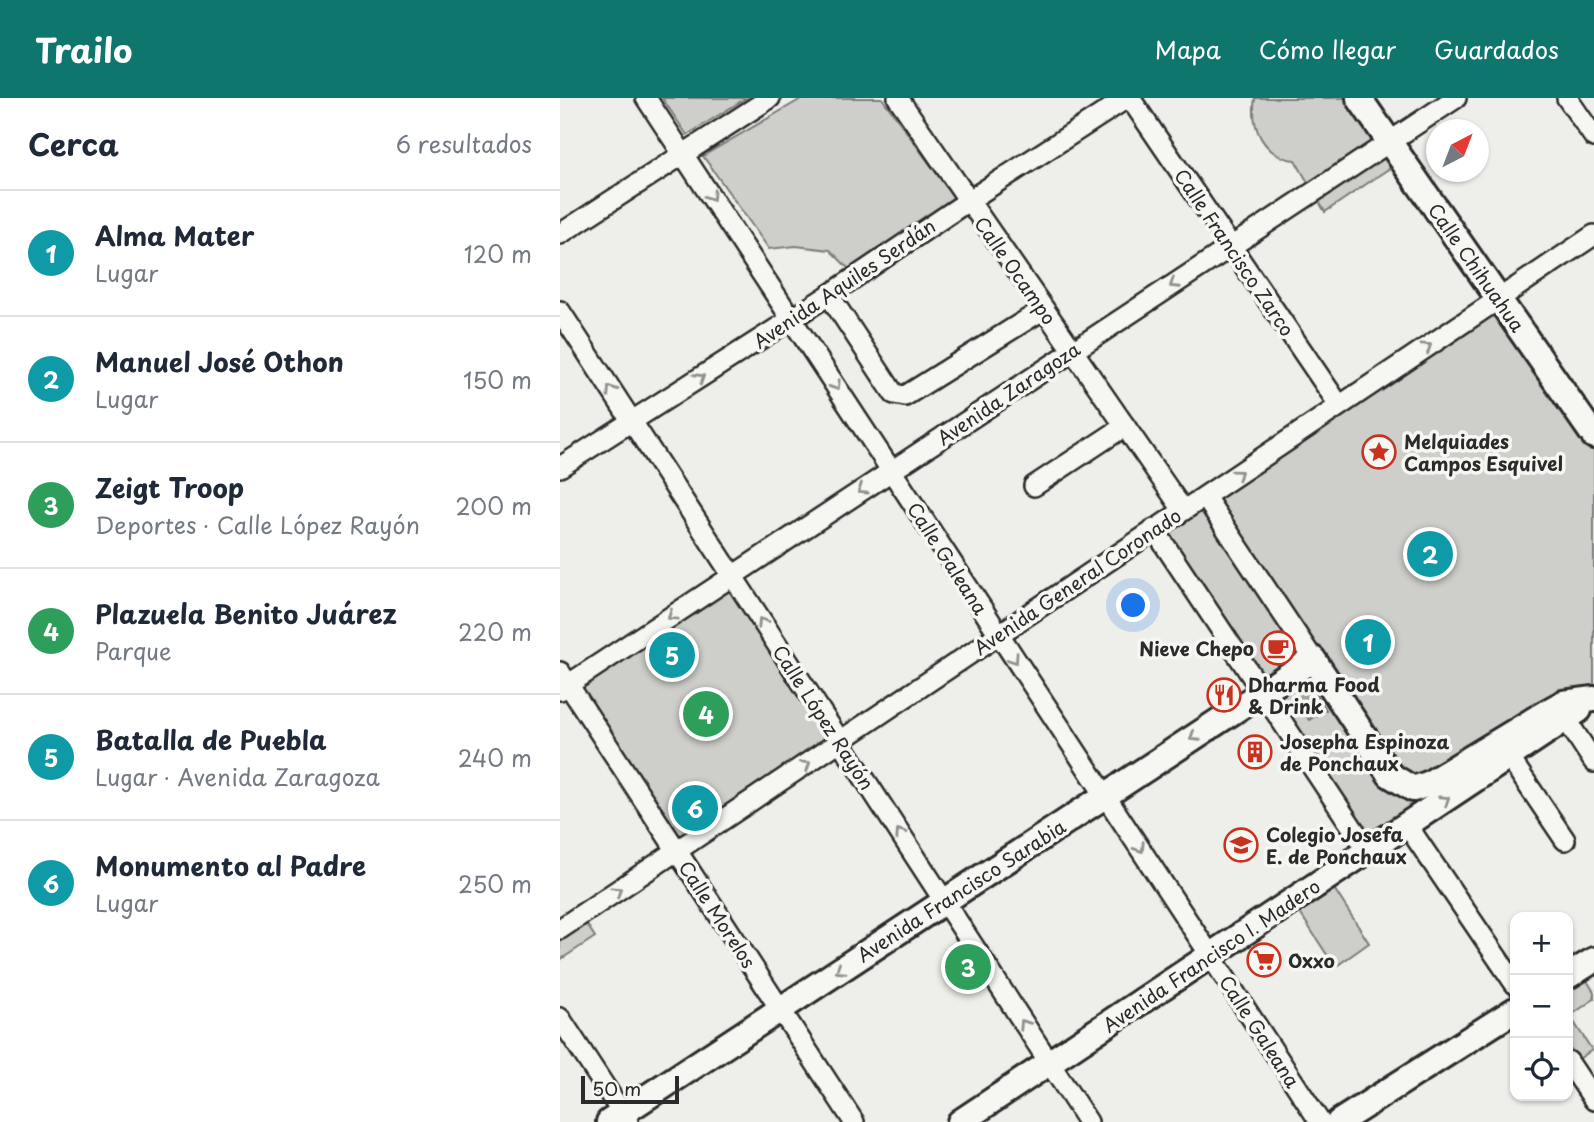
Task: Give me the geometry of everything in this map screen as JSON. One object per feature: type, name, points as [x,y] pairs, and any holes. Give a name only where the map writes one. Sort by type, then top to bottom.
[{"type":"main road","name":"Calle Chihuahua","points":[[1359,98],[1499,298],[1586,408],[1594,436]]},
{"type":"main road","name":"Avenida Francisco Sarabia","points":[[620,1119],[780,1009],[1313,659]]},
{"type":"main road","points":[[1313,659],[1390,775],[1413,789],[1428,784],[1526,723],[1594,699]]},
{"type":"main road","points":[[1565,711],[1594,716]]},
{"type":"main road","name":"Avenida Francisco I. Madero","points":[[960,1122],[1509,757],[1565,711]]},
{"type":"main road","points":[[1570,975],[1594,960]]},
{"type":"main road","points":[[1339,1122],[1510,1013]]},
{"type":"street","name":"Calle Galeana","points":[[646,98],[1320,1122]]},
{"type":"street","points":[[560,234],[770,98]]},
{"type":"street","name":"Calle Ocampo","points":[[898,98],[1183,510]]},
{"type":"street","name":"Avenida Aquiles Serdán","points":[[560,467],[829,295],[1128,98]]},
{"type":"street","name":"Calle Francisco Zarco","points":[[1128,98],[1339,405]]},
{"type":"street","name":"Avenida Zaragoza","points":[[563,682],[732,576],[1456,98]]},
{"type":"street","points":[[1567,98],[1594,137]]},
{"type":"street","name":"Avenida General Coronado","points":[[560,929],[1154,529],[1206,498],[1339,405],[1594,235]]},
{"type":"street","points":[[829,295],[894,394],[905,396],[1044,309]]},
{"type":"street","name":"Calle López Rayón","points":[[560,311],[1088,1122]]},
{"type":"street","points":[[1034,486],[1125,426]]},
{"type":"street","points":[[1206,498],[1313,659]]},
{"type":"street","points":[[1154,529],[1368,851]]},
{"type":"street","name":"Calle Morelos","points":[[563,682],[854,1122]]},
{"type":"street","points":[[1565,711],[1594,762]]},
{"type":"street","points":[[1509,757],[1564,840]]},
{"type":"street","points":[[1407,825],[1510,977]]},
{"type":"street","points":[[560,1018],[620,1119]]},
{"type":"street","points":[[1573,1068],[1594,1100]]},
{"type":"shaded area","points":[[662,98],[746,98],[687,135]]},
{"type":"shaded area","points":[[803,98],[882,98],[960,206],[855,275],[830,250],[796,246],[769,249],[703,156]]},
{"type":"shaded area","points":[[1255,98],[1369,98],[1409,155],[1325,212],[1295,160],[1275,153],[1261,138],[1255,119]]},
{"type":"shaded area","points":[[1502,299],[1594,432],[1594,691],[1372,854],[1158,533]]},
{"type":"shaded area","points":[[734,576],[842,744],[679,853],[570,685]]},
{"type":"shaded area","points":[[1308,680],[1326,710],[1309,720],[1296,699],[1297,687]]},
{"type":"shaded area","points":[[1333,887],[1369,943],[1335,967],[1298,910]]},
{"type":"shaded area","points":[[582,917],[595,937],[560,960],[560,932]]},
{"type":"shaded area","points":[[1580,969],[1594,992],[1594,999],[1573,1014],[1573,975]]},
{"type":"shaded area","points":[[1573,1021],[1592,1050],[1573,1063]]},
{"type":"place","name":"Melquiades Campos Esquivel","points":[[1379,452]]},
{"type":"place","name":"Manuel José Othon","points":[[1430,554]]},
{"type":"place","name":"Alma Mater","points":[[1368,642]]},
{"type":"place","name":"Nieve Chepo","points":[[1278,648]]},
{"type":"place","name":"Batalla de Puebla","points":[[672,655]]},
{"type":"place","name":"Dharma Food & Drink","points":[[1224,695]]},
{"type":"place","name":"Plazuela Benito Juárez","points":[[706,714]]},
{"type":"place","name":"Josepha Espinoza de Ponchaux","points":[[1255,752]]},
{"type":"place","name":"Monumento al Padre","points":[[695,808]]},
{"type":"place","name":"Colegio Josefa E. de Ponchaux","points":[[1241,845]]},
{"type":"place","name":"Oxxo","points":[[1264,960]]},
{"type":"place","name":"Zeigt Troop","points":[[968,967]]}]
